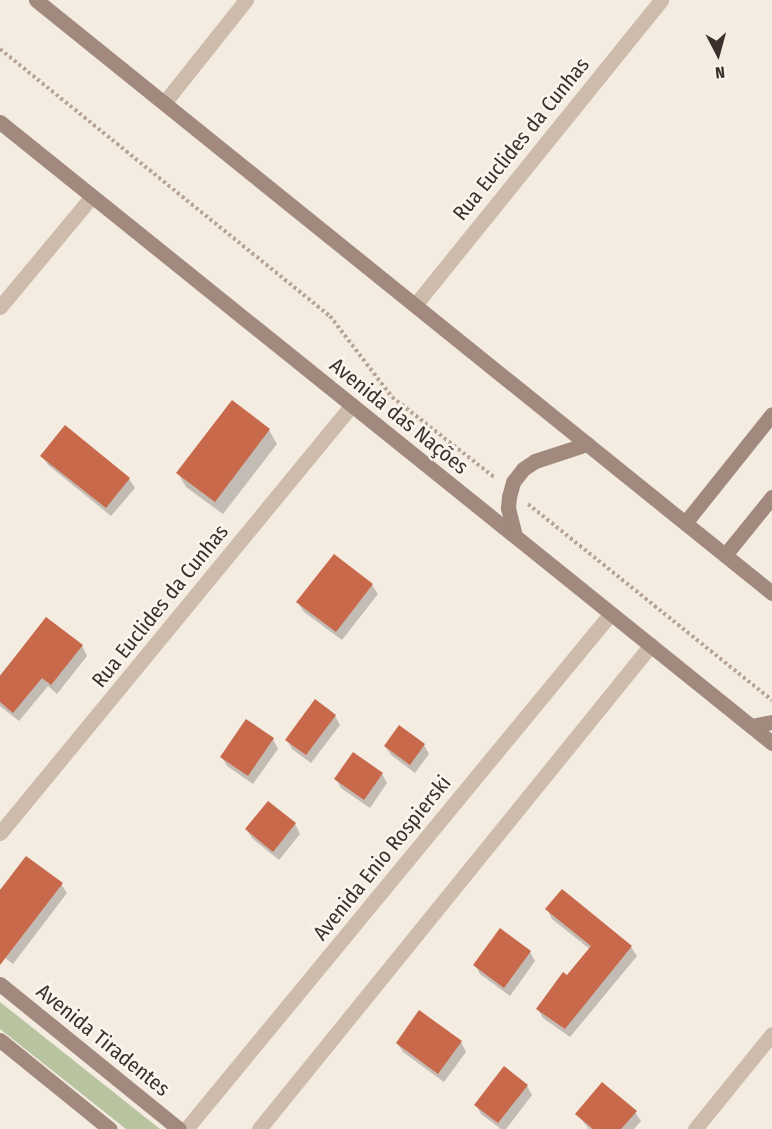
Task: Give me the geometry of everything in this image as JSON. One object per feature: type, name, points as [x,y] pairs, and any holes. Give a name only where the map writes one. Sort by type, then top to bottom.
[{"type":"main road","points":[[36,0],[772,593]]},
{"type":"main road","name":"Avenida das Nações","points":[[0,122],[772,743]]},
{"type":"main road","points":[[685,523],[772,414]]},
{"type":"main road","points":[[515,536],[508,508],[513,482],[523,469],[535,461],[587,444]]},
{"type":"main road","points":[[725,555],[772,497]]},
{"type":"main road","points":[[751,726],[772,722]]},
{"type":"main road","name":"Avenida Tiradentes","points":[[0,984],[179,1129]]},
{"type":"main road","points":[[0,1040],[110,1129]]},
{"type":"street","points":[[164,104],[246,0]]},
{"type":"street","name":"Rua Euclides da Cunhas","points":[[415,305],[661,0]]},
{"type":"street","points":[[0,308],[92,196]]},
{"type":"street","name":"Rua Euclides da Cunhas","points":[[0,833],[352,405]]},
{"type":"street","name":"Avenida Enio Rospierski","points":[[186,1129],[611,613]]},
{"type":"street","points":[[259,1129],[651,645]]},
{"type":"street","points":[[695,1129],[772,1034]]},
{"type":"path","points":[[0,49],[330,316],[392,397],[772,700]]},
{"type":"green space","points":[[0,1002],[160,1129],[126,1129],[0,1029]]},
{"type":"building","points":[[232,400],[270,429],[215,502],[176,473]]},
{"type":"building","points":[[65,425],[130,478],[106,508],[40,456]]},
{"type":"building","points":[[334,554],[373,584],[336,632],[296,602]]},
{"type":"building","points":[[46,617],[83,645],[51,685],[42,678],[13,713],[0,702],[0,676]]},
{"type":"building","points":[[315,699],[336,715],[306,755],[285,740]]},
{"type":"building","points":[[246,719],[274,738],[248,776],[220,757]]},
{"type":"building","points":[[399,725],[425,744],[410,765],[384,746]]},
{"type":"building","points":[[353,752],[383,773],[364,800],[334,779]]},
{"type":"building","points":[[268,801],[296,823],[273,852],[245,829]]},
{"type":"building","points":[[26,856],[63,883],[0,965],[0,890]]},
{"type":"building","points":[[562,889],[632,946],[565,1029],[536,1009],[563,972],[567,975],[591,946],[545,909]]},
{"type":"building","points":[[500,928],[531,951],[504,988],[473,965]]},
{"type":"building","points":[[419,1010],[462,1041],[438,1074],[396,1043]]},
{"type":"building","points":[[504,1066],[528,1085],[498,1123],[474,1105]]},
{"type":"building","points":[[602,1082],[637,1111],[621,1129],[593,1129],[575,1114]]}]
